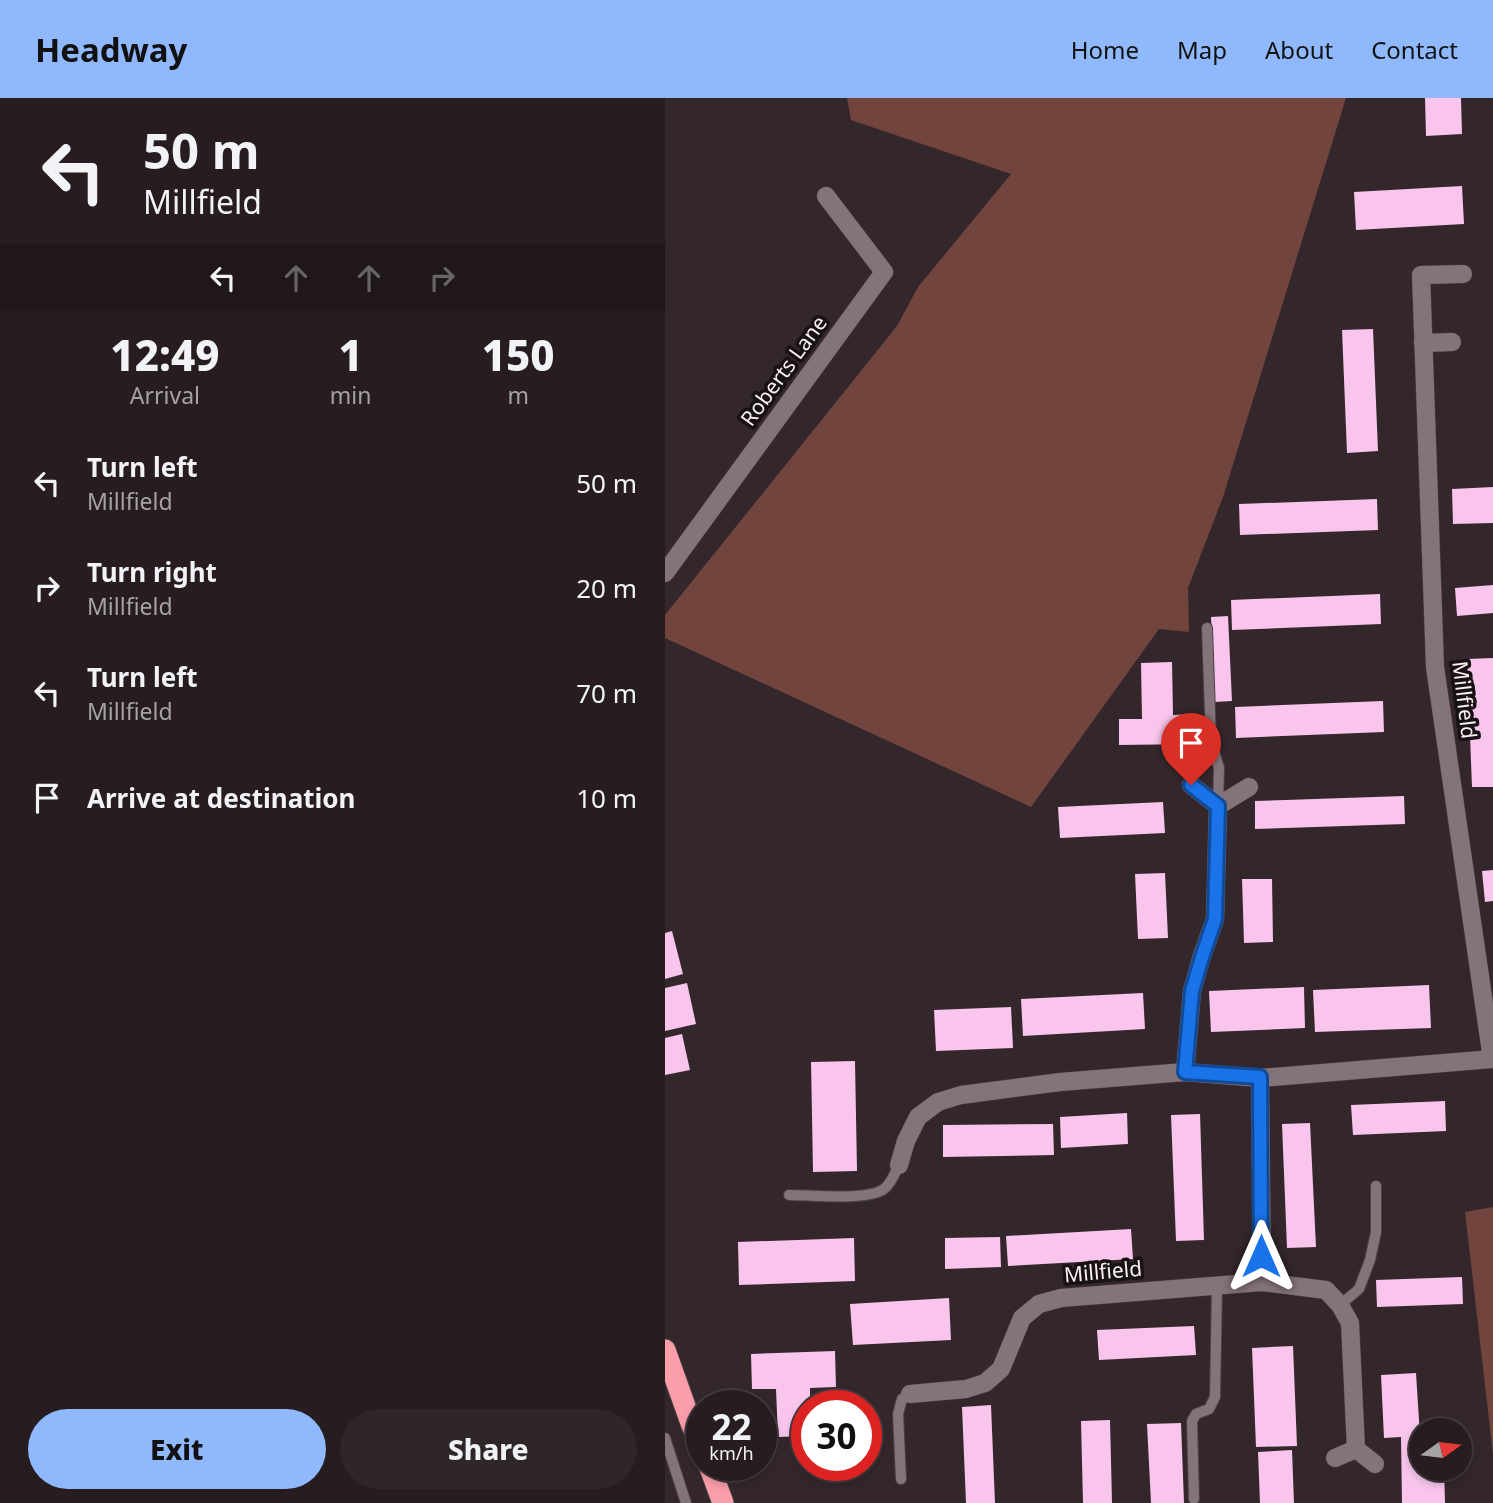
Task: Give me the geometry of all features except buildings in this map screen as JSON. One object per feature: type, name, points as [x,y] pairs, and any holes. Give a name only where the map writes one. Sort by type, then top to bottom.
[{"type":"highway","points":[[665,1350],[686,1409]]},
{"type":"highway","points":[[715,1481],[723,1503]]},
{"type":"highway","points":[[719,1481],[732,1503]]},
{"type":"street","name":"Roberts Lane","points":[[665,573],[884,272],[826,196]]},
{"type":"street","name":"Millfield","points":[[899,1165],[906,1141],[918,1118],[938,1102],[999,1089],[1185,1072],[1260,1077],[1493,1059],[1436,667],[1423,343],[1421,275],[1463,274]]},
{"type":"street","points":[[1423,343],[1452,342]]},
{"type":"street","points":[[1191,785],[1218,806]]},
{"type":"street","points":[[1218,806],[1249,787]]},
{"type":"street","points":[[1185,1072],[1192,991],[1215,919],[1218,806]]},
{"type":"street","points":[[1260,1077],[1262,1282]]},
{"type":"street","name":"Millfield","points":[[910,1394],[966,1389],[985,1382],[1001,1369],[1022,1318],[1038,1304],[1061,1298],[1262,1282],[1326,1290],[1341,1304]]},
{"type":"street","points":[[1341,1304],[1350,1323],[1356,1449],[1375,1464]]},
{"type":"street","points":[[1335,1458],[1356,1449]]},
{"type":"lane","points":[[1207,628],[1211,741],[1219,768],[1218,806]]},
{"type":"lane","points":[[789,1195],[860,1196],[876,1193],[886,1188],[899,1165]]},
{"type":"lane","points":[[1341,1304],[1359,1289],[1370,1260],[1376,1232],[1376,1186]]},
{"type":"lane","points":[[1194,1499],[1192,1420],[1196,1414],[1209,1409],[1215,1397],[1217,1286]]},
{"type":"lane","points":[[901,1479],[898,1414],[902,1399],[910,1394]]},
{"type":"lane","points":[[665,1438],[686,1503]]},
{"type":"shaded area","points":[[847,98],[1346,98],[1223,497],[1188,588],[1189,632],[1159,629],[1031,807],[665,638],[665,615],[897,326],[918,287],[1011,174],[851,120]]},
{"type":"shaded area","points":[[1493,1207],[1493,1454],[1465,1212]]},
{"type":"route","points":[[1191,785],[1218,806],[1217,868],[1215,919],[1192,991],[1185,1072],[1260,1077],[1261,1256]]}]
